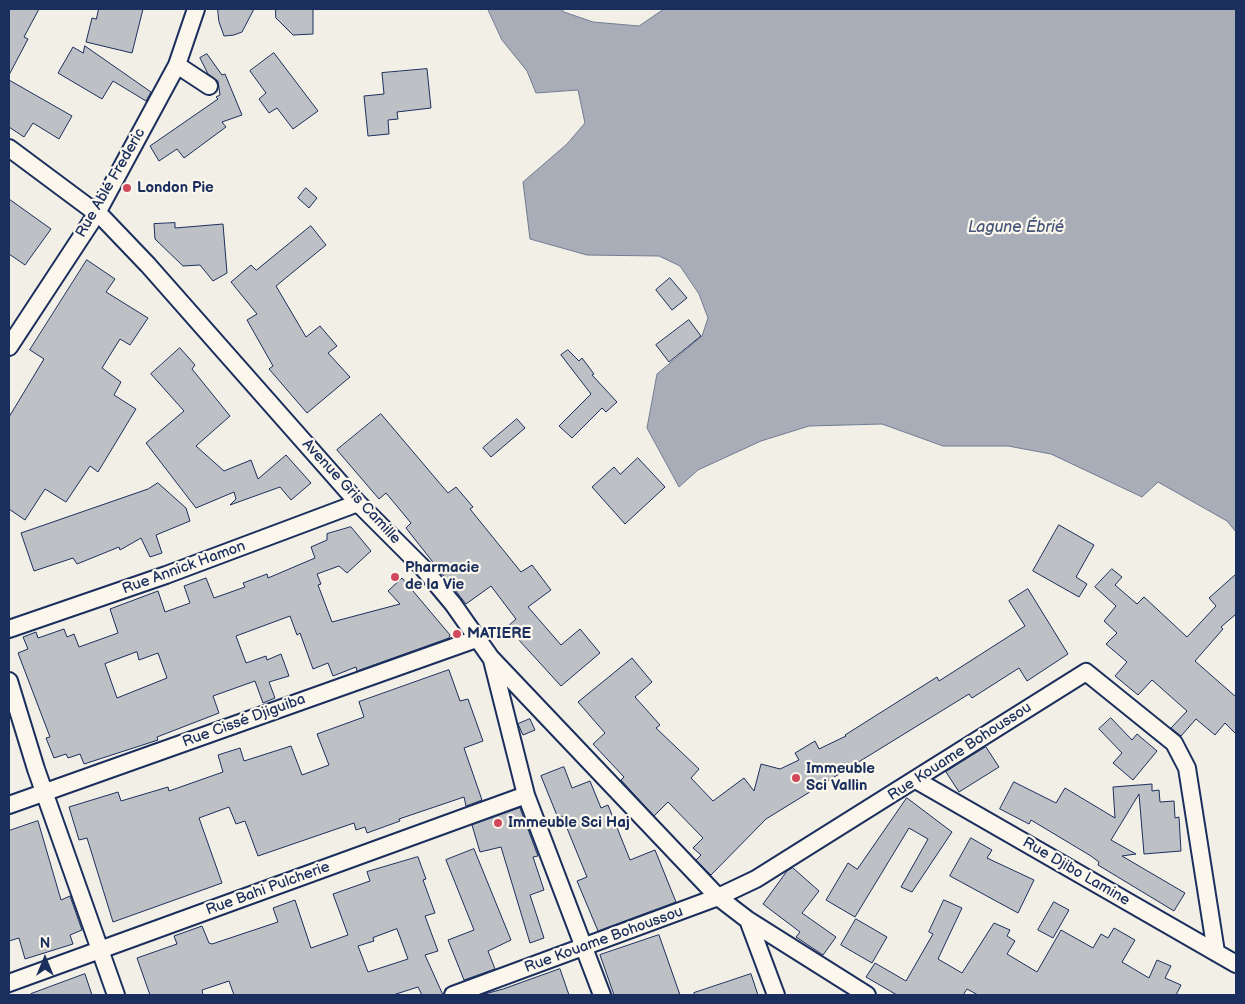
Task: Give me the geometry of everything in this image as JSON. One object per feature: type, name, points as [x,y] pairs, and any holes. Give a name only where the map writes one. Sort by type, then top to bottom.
[{"type":"street","name":"Rue Ablé Frederic","points":[[9,348],[97,213],[177,65],[196,9]]},
{"type":"street","points":[[177,65],[209,86]]},
{"type":"street","name":"Avenue Gris Camille","points":[[9,148],[97,213],[148,265],[358,504],[424,568],[479,638],[491,658],[718,898],[748,920],[867,995]]},
{"type":"street","name":"Rue Annick Hamon","points":[[9,629],[166,575],[358,504]]},
{"type":"street","name":"Rue Cissé Djiguiba","points":[[9,805],[479,638]]},
{"type":"street","points":[[491,658],[526,795],[602,995]]},
{"type":"street","name":"Rue Kouame Bohoussou","points":[[453,995],[718,898],[756,879],[916,780],[1082,673],[1090,674],[1174,743],[1187,768],[1216,952]]},
{"type":"street","points":[[9,681],[44,792],[116,995]]},
{"type":"street","name":"Rue Djibo Lamine","points":[[916,780],[1236,964]]},
{"type":"street","name":"Rue Bahi Pulcherie","points":[[9,983],[526,795]]},
{"type":"street","points":[[748,920],[776,995]]},
{"type":"water","name":"Lagune Ébrié","points":[[488,9],[561,9],[564,12],[593,22],[639,26],[664,9],[1236,9],[1236,532],[1227,521],[1158,482],[1142,497],[1051,454],[1008,446],[943,446],[882,424],[809,426],[761,441],[698,470],[679,487],[647,428],[657,374],[702,336],[708,318],[699,294],[680,266],[659,256],[587,255],[530,239],[523,182],[567,144],[585,123],[578,90],[536,93],[527,71],[502,40]]},
{"type":"building","points":[[9,9],[39,9],[24,37],[28,39],[9,75]]},
{"type":"building","points":[[99,9],[143,9],[132,53],[86,42],[92,18],[96,19]]},
{"type":"building","points":[[218,9],[254,9],[242,32],[224,36],[219,22]]},
{"type":"building","points":[[276,9],[313,9],[313,34],[293,35],[276,18]]},
{"type":"building","points":[[85,46],[151,92],[146,101],[113,81],[102,99],[58,73],[73,47],[83,53]]},
{"type":"building","points":[[274,53],[318,111],[293,129],[277,108],[269,113],[259,99],[266,93],[250,71]]},
{"type":"building","points":[[207,54],[222,75],[225,74],[242,115],[222,122],[226,127],[184,158],[177,149],[159,161],[150,146],[218,99],[216,97],[220,95],[218,81],[208,74],[200,58]]},
{"type":"building","points":[[427,69],[431,108],[397,112],[398,119],[388,120],[389,134],[368,136],[364,96],[384,94],[382,73]]},
{"type":"building","points":[[9,80],[72,116],[59,139],[33,123],[24,137],[9,127]]},
{"type":"building","points":[[306,188],[317,198],[309,208],[298,198]]},
{"type":"building","points":[[9,199],[51,229],[25,265],[9,254]]},
{"type":"building","points":[[175,223],[175,228],[223,224],[227,273],[213,281],[200,265],[183,266],[155,239],[154,224]]},
{"type":"building","points":[[311,226],[326,245],[276,286],[306,337],[320,326],[337,346],[328,353],[350,377],[307,413],[269,369],[273,366],[247,320],[257,314],[231,282],[251,265],[256,270]]},
{"type":"building","points":[[87,260],[115,279],[106,292],[148,318],[130,345],[120,339],[102,368],[121,382],[114,395],[136,409],[98,472],[90,466],[66,502],[45,489],[25,520],[9,509],[9,417],[44,359],[30,350]]},
{"type":"building","points":[[670,278],[687,298],[672,310],[656,290]]},
{"type":"building","points":[[689,320],[701,336],[669,362],[656,345]]},
{"type":"building","points":[[180,348],[195,365],[192,369],[230,416],[196,446],[224,471],[251,460],[258,479],[286,455],[311,483],[291,500],[280,487],[230,505],[236,499],[234,492],[196,508],[146,443],[184,411],[151,374]]},
{"type":"building","points":[[568,350],[579,361],[582,358],[594,374],[592,375],[617,402],[606,412],[602,408],[572,438],[559,426],[591,394],[561,355]]},
{"type":"building","points":[[381,414],[448,493],[456,487],[473,507],[470,509],[521,572],[532,565],[551,590],[528,607],[561,645],[580,629],[600,653],[561,686],[507,627],[516,619],[491,586],[466,604],[406,528],[411,523],[386,493],[379,499],[337,450]]},
{"type":"building","points":[[517,419],[525,428],[491,457],[483,448]]},
{"type":"building","points":[[638,458],[665,487],[625,524],[592,487],[614,467],[620,474]]},
{"type":"building","points":[[158,483],[186,508],[190,521],[156,535],[162,553],[150,557],[141,538],[120,550],[119,547],[77,564],[73,558],[34,571],[21,533],[148,489]]},
{"type":"building","points":[[1059,525],[1094,545],[1076,577],[1087,584],[1079,597],[1033,571]]},
{"type":"building","points":[[351,527],[371,551],[347,573],[339,566],[317,574],[321,584],[318,585],[332,622],[400,604],[388,591],[402,578],[450,635],[449,638],[357,671],[356,667],[333,676],[328,663],[313,669],[300,633],[297,635],[290,616],[236,636],[246,663],[266,656],[267,660],[281,654],[289,676],[269,682],[275,698],[263,703],[255,681],[213,696],[219,713],[157,737],[158,740],[84,764],[80,754],[68,758],[66,754],[54,758],[46,738],[50,737],[18,653],[28,649],[23,637],[36,632],[38,638],[64,629],[67,637],[74,634],[79,647],[118,633],[110,609],[158,591],[165,612],[190,603],[184,586],[206,578],[214,598],[245,587],[243,583],[267,574],[268,578],[315,558],[311,547],[327,540],[327,534]],"holes":[[[137,652],[139,660],[158,653],[167,678],[117,698],[105,664]]]},
{"type":"building","points":[[1112,569],[1122,577],[1115,585],[1137,604],[1144,597],[1187,637],[1216,606],[1209,598],[1236,574],[1236,614],[1221,627],[1223,629],[1195,661],[1236,697],[1236,734],[1225,723],[1215,735],[1196,719],[1181,736],[1171,728],[1187,711],[1152,680],[1138,695],[1115,676],[1127,662],[1106,644],[1117,633],[1104,621],[1116,606],[1095,587]]},
{"type":"building","points":[[1028,589],[1068,654],[1027,681],[1019,668],[972,698],[969,694],[766,819],[711,875],[696,860],[701,855],[693,848],[703,838],[668,802],[654,816],[621,780],[624,777],[593,744],[605,733],[578,702],[632,658],[652,682],[635,697],[660,725],[656,728],[699,769],[691,778],[713,801],[744,778],[754,791],[761,764],[780,769],[799,760],[795,753],[815,741],[819,749],[846,736],[937,677],[939,681],[1025,626],[1009,601]]},
{"type":"building","points":[[449,670],[460,701],[468,699],[483,741],[464,748],[482,800],[466,806],[464,797],[399,819],[400,821],[367,833],[365,827],[356,830],[354,823],[258,856],[245,821],[236,824],[229,807],[199,818],[222,883],[113,922],[87,838],[79,840],[69,807],[118,792],[121,801],[168,787],[169,791],[223,772],[218,755],[240,748],[244,761],[291,746],[302,775],[329,765],[317,734],[364,717],[359,702]]},
{"type":"building","points":[[1111,718],[1132,740],[1137,734],[1157,751],[1133,780],[1113,763],[1122,753],[1099,729]]},
{"type":"building","points":[[530,719],[535,730],[523,735],[518,724]]},
{"type":"building","points":[[986,747],[999,767],[959,792],[946,772]]},
{"type":"building","points":[[564,767],[572,788],[590,781],[601,808],[608,805],[630,860],[655,850],[676,902],[598,931],[577,881],[587,877],[562,816],[558,818],[541,776]]},
{"type":"building","points":[[1014,782],[1056,803],[1065,788],[1115,818],[1113,787],[1152,784],[1152,791],[1159,790],[1160,802],[1174,801],[1175,818],[1179,817],[1181,851],[1144,854],[1139,794],[1111,840],[1136,854],[1122,856],[1185,893],[1174,911],[1098,865],[1099,862],[1091,856],[1031,820],[1029,824],[1000,809]]},
{"type":"building","points":[[907,798],[952,832],[912,892],[901,887],[928,839],[909,828],[855,917],[826,900],[848,863],[857,869]]},
{"type":"building","points":[[520,808],[538,856],[533,857],[544,890],[530,895],[544,938],[530,943],[501,847],[480,852],[472,825]]},
{"type":"building","points":[[38,821],[61,900],[70,896],[82,930],[70,935],[73,944],[25,959],[19,938],[9,941],[9,831]]},
{"type":"building","points":[[971,838],[992,850],[987,858],[1034,880],[1018,913],[950,876]]},
{"type":"building","points":[[474,849],[511,940],[488,951],[495,969],[464,980],[448,940],[474,930],[446,860]]},
{"type":"building","points":[[418,857],[426,879],[423,880],[435,913],[425,916],[438,951],[425,955],[443,995],[422,995],[418,987],[393,995],[234,995],[229,981],[202,990],[203,995],[150,995],[137,958],[177,944],[174,936],[202,926],[209,943],[212,944],[278,922],[273,908],[295,900],[311,948],[348,935],[333,894],[370,881],[367,872]],"holes":[[[397,929],[408,959],[368,972],[358,946],[374,941],[373,938]]]},
{"type":"building","points":[[793,868],[819,891],[802,913],[836,937],[823,955],[796,937],[800,932],[763,904],[787,871]]},
{"type":"building","points":[[944,900],[962,908],[938,959],[962,973],[994,923],[1010,930],[1007,936],[1015,941],[1007,954],[1037,972],[1061,930],[1093,948],[1101,934],[1108,938],[1114,928],[1135,940],[1122,962],[1149,978],[1157,960],[1171,966],[1165,978],[1181,985],[1176,995],[978,995],[967,989],[963,995],[897,995],[866,977],[875,963],[906,981],[933,934],[929,932]]},
{"type":"building","points":[[1054,902],[1069,910],[1053,938],[1038,930]]},
{"type":"building","points":[[856,919],[887,937],[872,963],[841,945]]},
{"type":"building","points":[[659,935],[680,995],[614,995],[600,955]]},
{"type":"building","points":[[560,969],[569,995],[481,995],[503,989]]},
{"type":"building","points":[[85,974],[92,995],[31,995],[31,994]]},
{"type":"building","points":[[751,974],[758,995],[694,995],[694,993]]},
{"type":"place","name":"London Pie","points":[[127,188]]},
{"type":"place","name":"Pharmacie de la Vie","points":[[395,577]]},
{"type":"place","name":"MATIERE","points":[[457,634]]},
{"type":"place","name":"Immeuble Sci Vallin","points":[[796,778]]},
{"type":"place","name":"Immeuble Sci Haj","points":[[498,823]]}]
